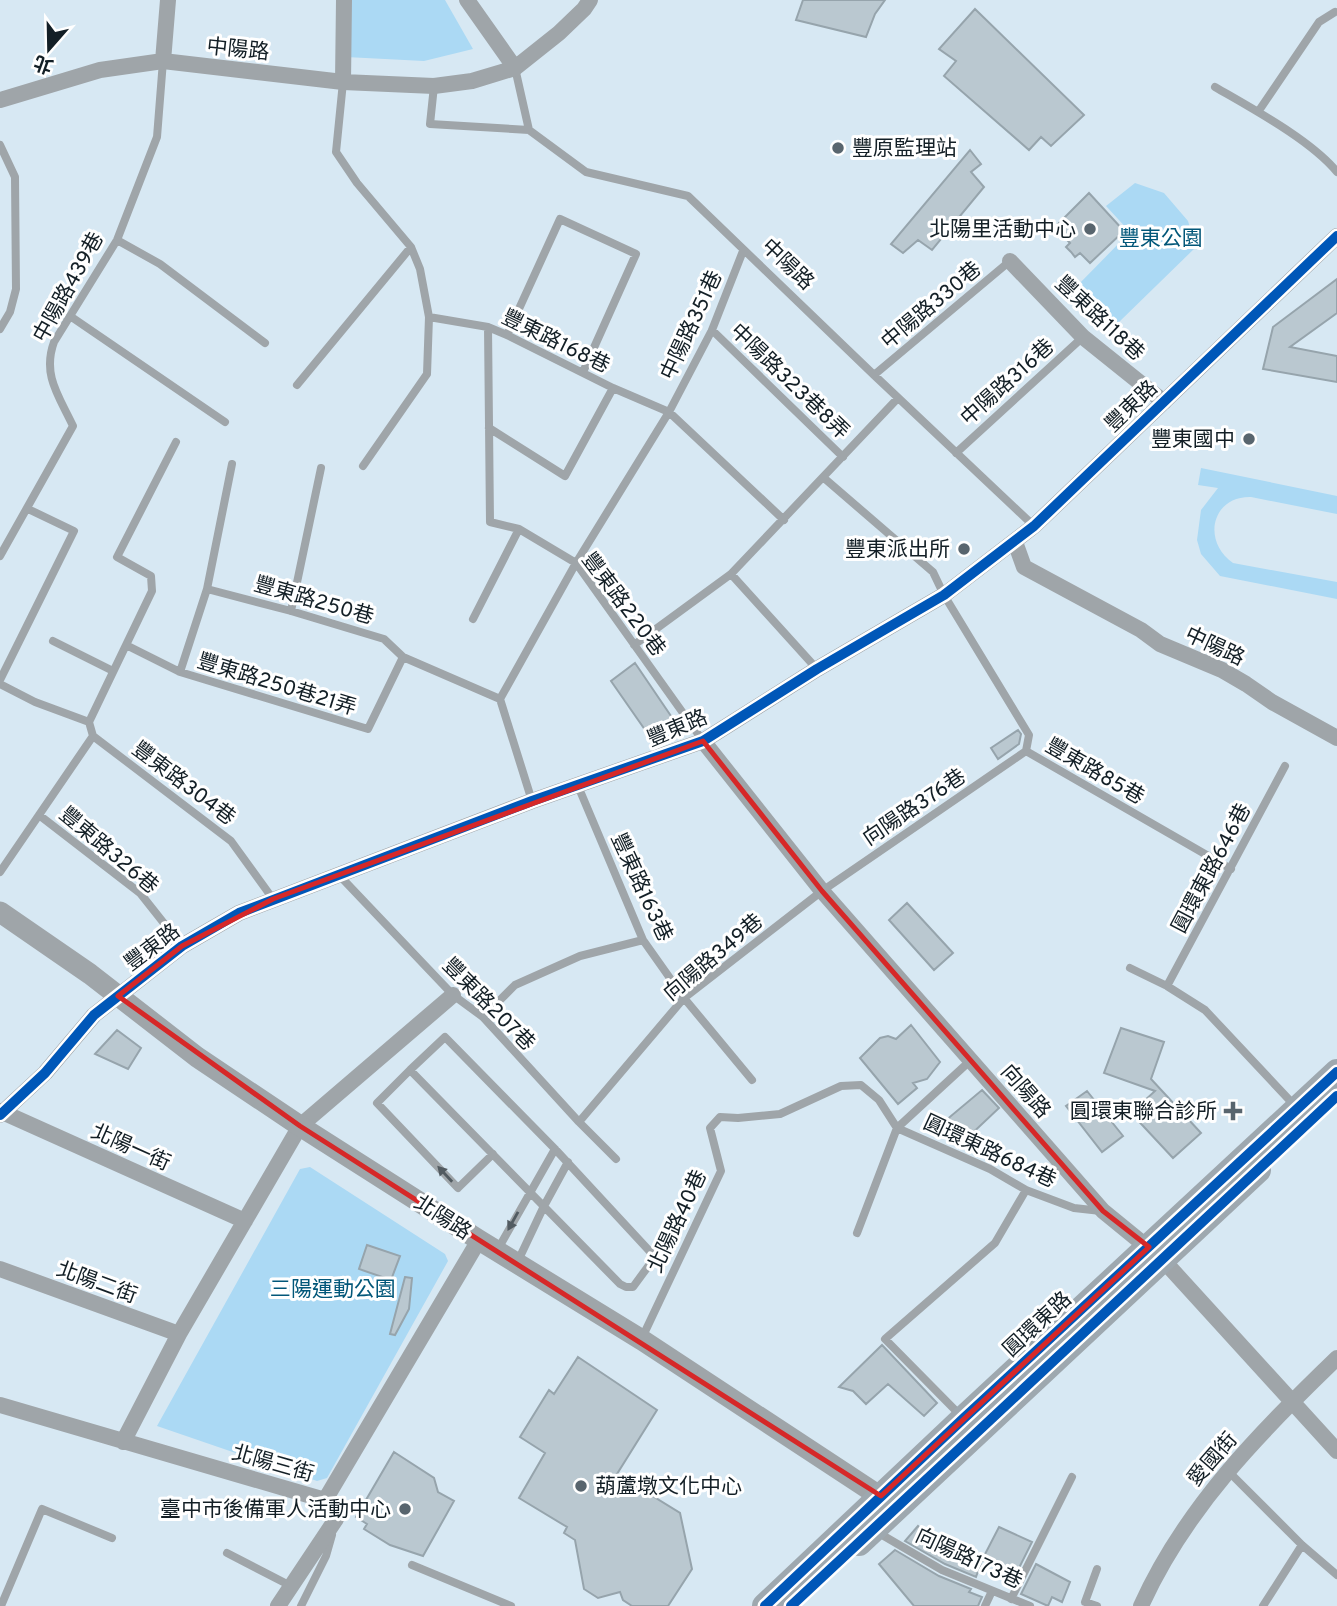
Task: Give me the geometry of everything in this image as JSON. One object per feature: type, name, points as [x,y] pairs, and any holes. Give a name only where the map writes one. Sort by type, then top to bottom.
[{"type":"main road","name":"圓環東路","points":[[791,1606],[864,1526],[1156,1253],[1337,1072]]},
{"type":"main road","name":"圓環東路","points":[[889,1502],[964,1419],[1337,1096]]},
{"type":"main road","name":"圓環東路","points":[[765,1606],[864,1526]]},
{"type":"street","points":[[163,61],[168,0]]},
{"type":"street","points":[[342,82],[344,0]]},
{"type":"street","points":[[467,0],[515,68]]},
{"type":"street","name":"中陽路","points":[[0,100],[100,70],[163,61],[342,82],[434,86],[472,81],[515,68],[559,33],[590,0]]},
{"type":"street","name":"豐東路","points":[[1,1113],[45,1073],[94,1015],[182,946],[239,913],[532,800],[703,741],[817,669],[944,595],[1034,526],[1337,236]]},
{"type":"street","name":"豐東路118巷","points":[[1010,261],[1083,337],[1164,402]]},
{"type":"street","name":"中陽路","points":[[1015,542],[1024,567],[1160,644],[1222,670],[1337,738]]},
{"type":"street","name":"向陽路","points":[[703,741],[822,891],[1104,1211],[1156,1253],[1337,1451]]},
{"type":"street","name":"北陽路","points":[[0,912],[118,996],[197,1057],[300,1126],[642,1340],[889,1502]]},
{"type":"street","points":[[123,1442],[179,1334],[300,1126],[453,995]]},
{"type":"street","name":"北陽一街","points":[[1,1113],[245,1221]]},
{"type":"street","name":"北陽三街","points":[[0,1405],[325,1500],[488,1245]]},
{"type":"street","name":"北陽二街","points":[[0,1269],[179,1334]]},
{"type":"street","name":"愛國街","points":[[1141,1606],[1166,1556],[1197,1509],[1291,1402],[1337,1358]]},
{"type":"street","points":[[278,1606],[289,1585],[336,1519],[325,1500]]},
{"type":"lane","points":[[1258,112],[1319,22],[1335,12]]},
{"type":"lane","name":"中陽路439巷","points":[[0,556],[73,426],[49,372],[49,357],[54,342],[117,240],[157,137],[163,61]]},
{"type":"lane","points":[[434,86],[430,124],[529,130],[515,68]]},
{"type":"lane","points":[[342,82],[336,152],[411,247],[421,269],[429,317],[428,374],[363,466]]},
{"type":"lane","points":[[1215,87],[1258,112],[1327,159],[1337,172]]},
{"type":"lane","name":"中陽路","points":[[529,130],[586,172],[688,196],[1034,526]]},
{"type":"lane","points":[[0,145],[15,177],[16,289],[10,312],[0,329]]},
{"type":"lane","points":[[507,335],[560,219],[636,254],[583,372]]},
{"type":"lane","points":[[117,240],[160,264],[265,343]]},
{"type":"lane","points":[[297,385],[411,247]]},
{"type":"lane","name":"中陽路351巷","points":[[500,699],[576,563],[669,412],[712,330],[743,251]]},
{"type":"lane","name":"中陽路330巷","points":[[874,376],[1010,261]]},
{"type":"lane","points":[[70,316],[225,422]]},
{"type":"lane","name":"豐東路168巷","points":[[429,317],[488,327],[669,412],[784,520]]},
{"type":"lane","points":[[488,327],[489,428],[565,476],[613,388]]},
{"type":"lane","name":"中陽路323巷8弄","points":[[712,330],[844,457]]},
{"type":"lane","name":"中陽路316巷","points":[[956,453],[1083,337]]},
{"type":"lane","points":[[634,645],[731,574],[898,398]]},
{"type":"lane","name":"豐東路220巷","points":[[489,428],[490,522],[519,529],[576,563],[703,741]]},
{"type":"lane","points":[[0,873],[93,736],[89,722],[152,591],[151,576],[117,557],[176,442]]},
{"type":"lane","points":[[126,645],[180,672],[207,589],[232,464]]},
{"type":"lane","points":[[291,611],[321,468]]},
{"type":"lane","points":[[824,478],[933,572],[944,595]]},
{"type":"lane","points":[[28,509],[74,531],[0,682],[35,702],[89,722]]},
{"type":"lane","points":[[473,620],[519,529]]},
{"type":"lane","points":[[731,574],[817,669]]},
{"type":"lane","name":"豐東路250巷","points":[[207,589],[384,639],[403,657],[500,699]]},
{"type":"lane","name":"豐東路85巷","points":[[944,595],[1029,735],[1026,751],[1231,869]]},
{"type":"lane","points":[[53,641],[113,671]]},
{"type":"lane","name":"豐東路250巷21弄","points":[[180,672],[368,729],[403,657]]},
{"type":"lane","points":[[500,699],[532,800]]},
{"type":"lane","name":"豐東路304巷","points":[[93,736],[231,841],[273,898]]},
{"type":"lane","name":"向陽路376巷","points":[[822,891],[1026,751]]},
{"type":"lane","name":"圓環東路646巷","points":[[1167,986],[1285,766]]},
{"type":"lane","name":"豐東路163巷","points":[[578,786],[643,940],[684,999],[752,1080]]},
{"type":"lane","name":"豐東路326巷","points":[[39,815],[140,893],[182,946]]},
{"type":"lane","name":"豐東路207巷","points":[[338,873],[453,995],[483,1017],[579,1122],[617,1159]]},
{"type":"lane","name":"向陽路349巷","points":[[579,1122],[684,999],[822,891]]},
{"type":"lane","points":[[483,1017],[515,985],[580,956],[643,940]]},
{"type":"lane","points":[[1130,968],[1167,986],[1205,1010],[1298,1110]]},
{"type":"lane","points":[[410,1070],[626,1287],[633,1287],[655,1256],[568,1162],[445,1037],[410,1070],[377,1103],[458,1188],[493,1154]]},
{"type":"lane","points":[[857,1233],[897,1128],[971,1060]]},
{"type":"lane","name":"圓環東路684巷","points":[[720,1117],[780,1114],[841,1086],[861,1085],[879,1100],[897,1128],[990,1169],[1026,1190],[1074,1208],[1104,1211]]},
{"type":"lane","name":"北陽路40巷","points":[[642,1340],[721,1171],[710,1128],[720,1117]]},
{"type":"lane","points":[[488,1245],[529,1191],[555,1149]]},
{"type":"lane","points":[[517,1263],[568,1162]]},
{"type":"lane","points":[[964,1419],[885,1339],[995,1244],[1026,1190]]},
{"type":"lane","points":[[1228,1471],[1302,1545],[1337,1575]]},
{"type":"lane","points":[[1011,1599],[1072,1477]]},
{"type":"lane","points":[[1,1606],[42,1509],[112,1538]]},
{"type":"lane","points":[[301,1606],[326,1556],[336,1519]]},
{"type":"lane","name":"向陽路173巷","points":[[864,1526],[942,1570],[1030,1606]]},
{"type":"lane","points":[[1263,1606],[1302,1545]]},
{"type":"lane","points":[[227,1553],[289,1585]]},
{"type":"lane","points":[[412,1565],[511,1606]]},
{"type":"lane","points":[[1097,1569],[1085,1602],[1097,1606]]},
{"type":"lane","points":[[985,1606],[992,1591]]},
{"type":"highlighted area","points":[[703,741],[822,891],[1103,1211],[1149,1247],[881,1496],[300,1126],[118,996],[182,946],[273,899]]},
{"type":"green space","points":[[346,0],[445,0],[473,49],[424,61],[346,57]]},
{"type":"green space","name":"豐東公園","points":[[1135,183],[1164,193],[1188,221],[1196,247],[1117,324],[1078,285],[1130,232],[1106,206]]},
{"type":"green space","points":[[1201,468],[1337,496],[1337,514],[1251,497],[1237,499],[1227,504],[1220,512],[1215,522],[1215,533],[1223,554],[1233,563],[1337,582],[1337,599],[1220,576],[1201,554],[1197,540],[1201,510],[1218,488],[1198,485]]},
{"type":"green space","name":"三陽運動公園","points":[[310,1167],[445,1254],[448,1261],[327,1478],[317,1481],[157,1426],[300,1169]]},
{"type":"building","points":[[803,0],[885,0],[875,14],[866,37],[796,20]]},
{"type":"building","points":[[975,9],[1084,115],[1051,146],[1041,137],[1029,150],[944,76],[956,61],[939,49]]},
{"type":"building","points":[[970,150],[981,164],[971,172],[984,187],[932,250],[918,240],[903,253],[891,244]]},
{"type":"building","name":"北陽里活動中心","points":[[1089,193],[1124,231],[1090,263],[1080,253],[1075,257],[1066,247],[1070,243],[1055,227]]},
{"type":"building","points":[[1337,279],[1337,313],[1290,347],[1337,356],[1337,382],[1263,369],[1273,327]]},
{"type":"building","points":[[635,663],[673,719],[666,729],[650,737],[611,681]]},
{"type":"building","points":[[1018,730],[1021,734],[1019,744],[998,759],[991,748]]},
{"type":"building","points":[[907,903],[953,953],[934,970],[889,920]]},
{"type":"building","points":[[911,1025],[940,1062],[927,1079],[913,1083],[917,1088],[898,1104],[860,1058],[880,1038],[888,1036],[896,1039]]},
{"type":"building","points":[[1121,1028],[1164,1042],[1151,1079],[1201,1133],[1173,1158],[1131,1113],[1155,1091],[1104,1073]]},
{"type":"building","points":[[117,1030],[141,1048],[128,1069],[95,1054]]},
{"type":"building","points":[[982,1090],[999,1108],[964,1141],[939,1126]]},
{"type":"building","points":[[1087,1091],[1123,1136],[1102,1152],[1066,1106]]},
{"type":"building","points":[[367,1245],[400,1256],[391,1280],[359,1269]]},
{"type":"building","points":[[405,1277],[412,1278],[409,1309],[395,1335],[390,1334]]},
{"type":"building","points":[[882,1345],[937,1403],[924,1416],[888,1384],[866,1404],[853,1391],[839,1387]]},
{"type":"building","name":"葫蘆墩文化中心","points":[[578,1357],[657,1410],[617,1474],[680,1513],[692,1569],[668,1606],[632,1606],[623,1600],[620,1592],[598,1598],[584,1589],[575,1540],[564,1533],[567,1527],[519,1498],[545,1453],[520,1437],[549,1390],[554,1394]]},
{"type":"building","name":"臺中市後備軍人活動中心","points":[[394,1452],[434,1478],[438,1492],[454,1501],[423,1556],[390,1545],[364,1529],[367,1524],[356,1517]]},
{"type":"building","points":[[918,1526],[948,1552],[950,1547],[982,1560],[976,1577],[945,1564],[905,1541]]},
{"type":"building","points":[[999,1527],[1032,1542],[1016,1574],[982,1560]]},
{"type":"building","points":[[895,1550],[939,1576],[971,1589],[969,1592],[982,1597],[978,1606],[914,1606],[879,1564]]},
{"type":"building","points":[[1036,1564],[1070,1582],[1062,1602],[1052,1597],[1048,1606],[1021,1594]]},
{"type":"cycle path","points":[[0,1115],[45,1073],[94,1015],[182,946],[239,913],[532,801],[703,741],[817,669],[944,595],[1034,526],[1337,236]]},
{"type":"cycle path","points":[[765,1606],[1337,1072]]},
{"type":"cycle path","points":[[791,1606],[1337,1096]]},
{"type":"place","name":"豐原監理站","points":[[838,148]]},
{"type":"place","name":"北陽里活動中心","points":[[1090,229]]},
{"type":"place","name":"豐東國中","points":[[1249,439]]},
{"type":"place","name":"豐東派出所","points":[[964,549]]},
{"type":"place","name":"圓環東聯合診所","points":[[1233,1111]]},
{"type":"place","name":"葫蘆墩文化中心","points":[[581,1486]]},
{"type":"place","name":"臺中市後備軍人活動中心","points":[[405,1509]]}]
